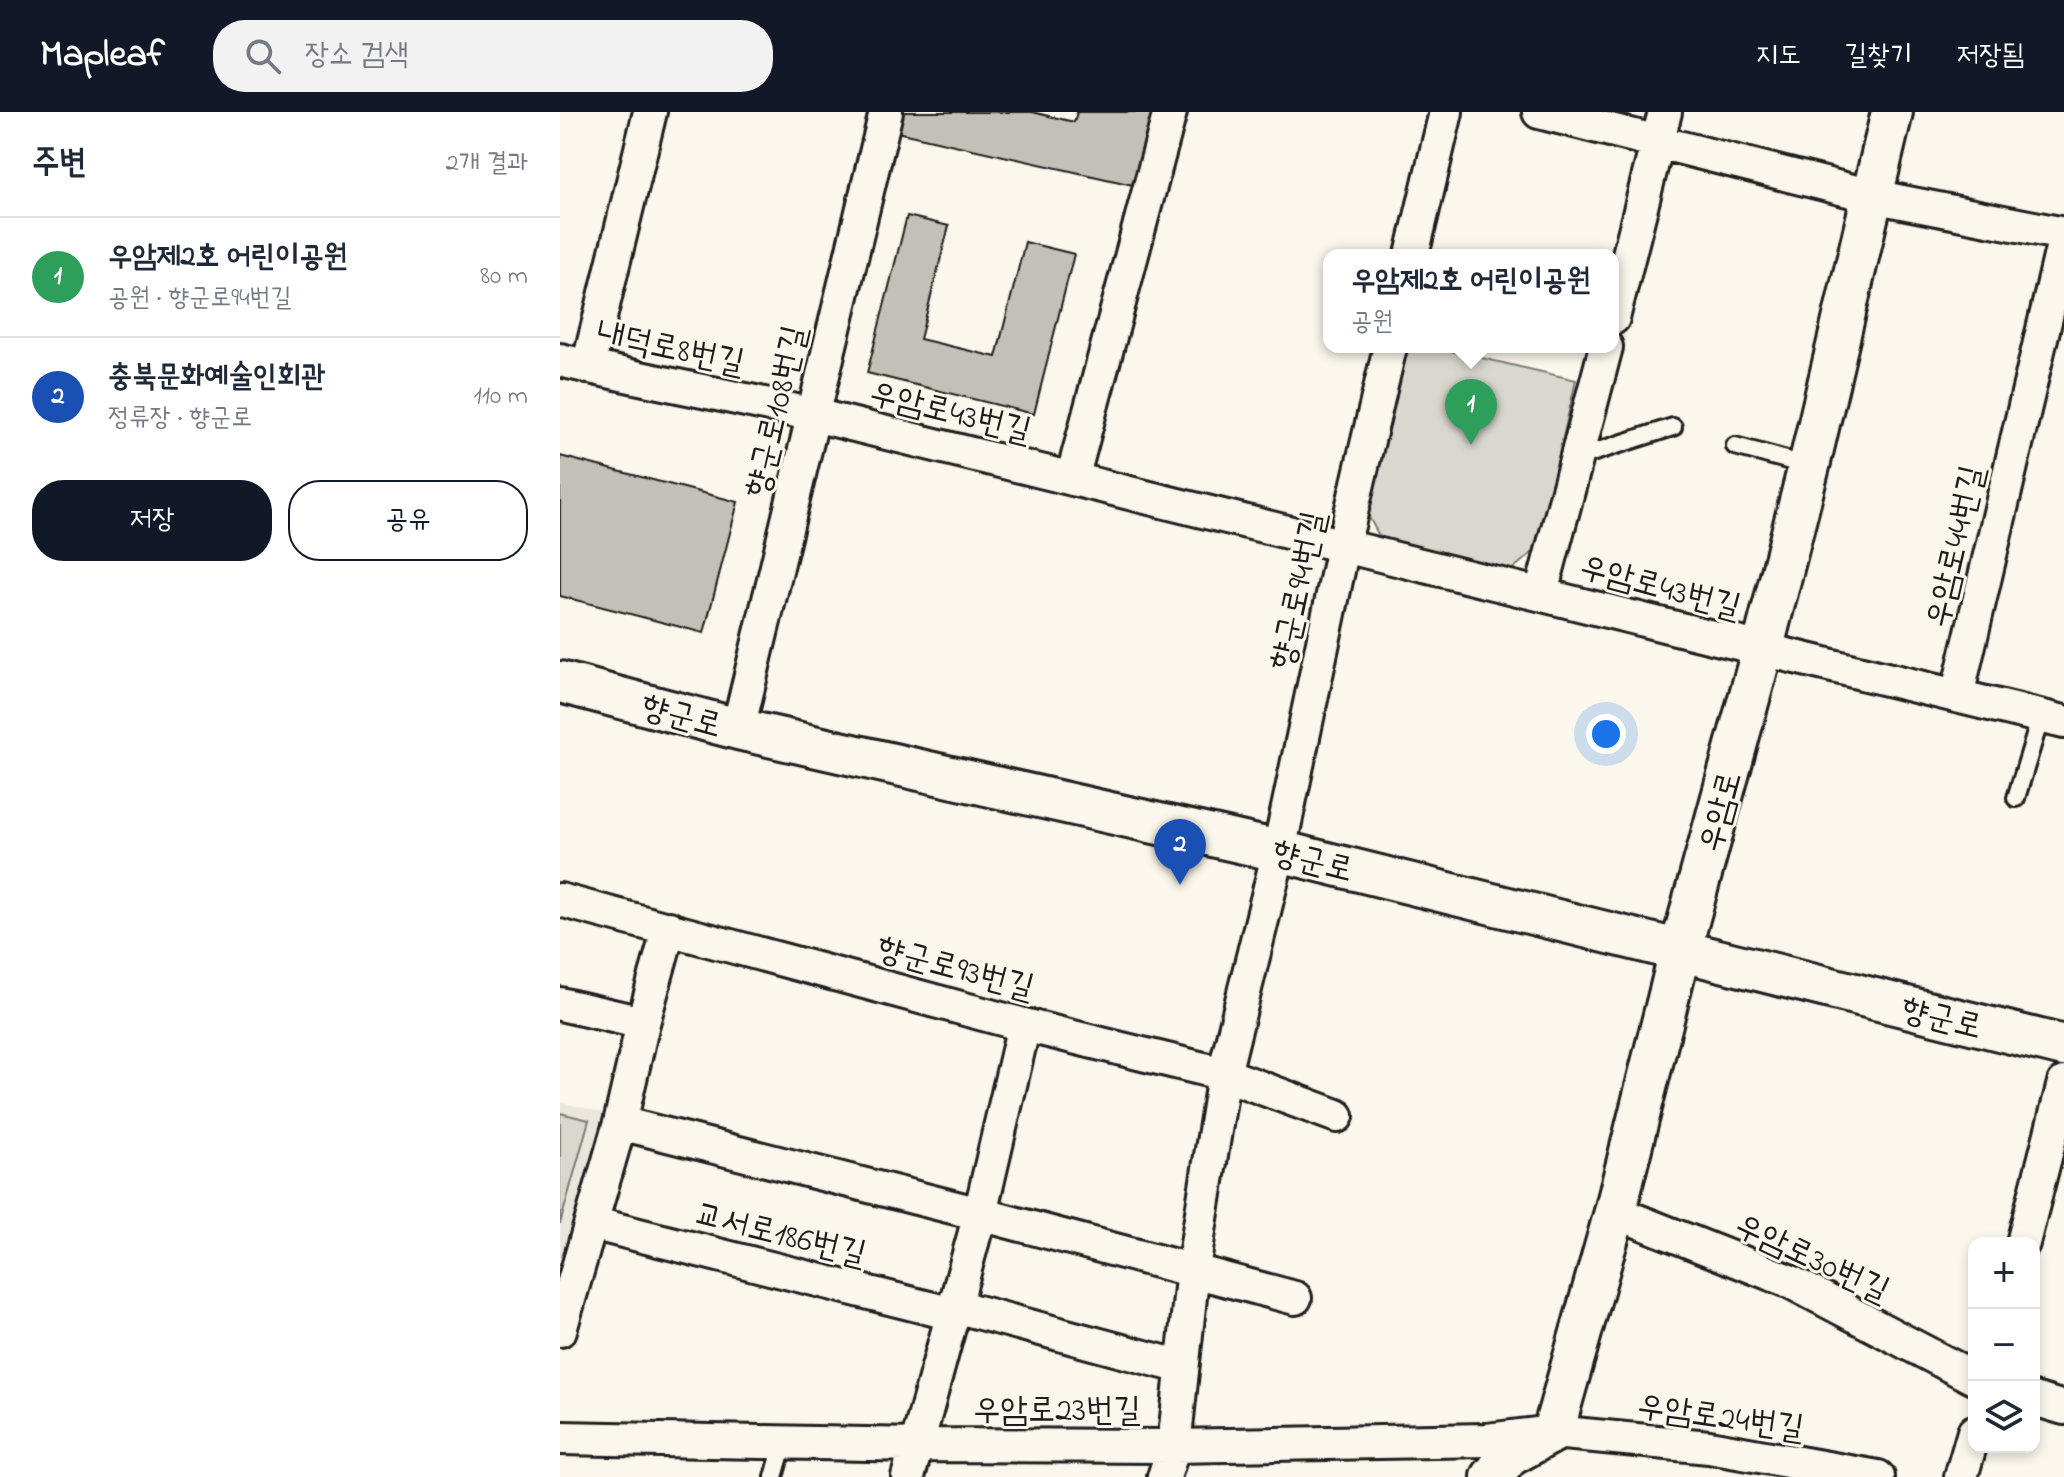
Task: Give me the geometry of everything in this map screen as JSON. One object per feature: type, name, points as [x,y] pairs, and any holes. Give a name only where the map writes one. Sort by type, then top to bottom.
[{"type":"street","points":[[574,364],[650,112]]},
{"type":"street","name":"향군로108번길","points":[[738,729],[886,112]]},
{"type":"street","points":[[1072,479],[1170,112]]},
{"type":"street","points":[[1413,249],[1446,112]]},
{"type":"street","points":[[1539,112],[1661,127],[1872,196],[2064,237]]},
{"type":"street","name":"우암로","points":[[1553,1432],[1615,1212],[1680,951],[1762,651],[1892,112]]},
{"type":"street","points":[[1619,294],[1661,127]]},
{"type":"street","name":"우암로44번길","points":[[1957,696],[2064,237]]},
{"type":"street","name":"향군로94번길","points":[[1279,851],[1343,547],[1389,353]]},
{"type":"street","name":"우암로43번길","points":[[1541,593],[1604,353]]},
{"type":"street","name":"내덕로8번길","points":[[574,364],[812,415]]},
{"type":"street","name":"우암로43번길","points":[[812,415],[1541,593],[1762,651]]},
{"type":"street","points":[[1762,651],[2052,719]]},
{"type":"street","name":"향군로","points":[[560,682],[738,729],[1279,851],[2064,1046]]},
{"type":"street","points":[[1164,1477],[1174,1446],[1193,1269],[1224,1074],[1279,851]]},
{"type":"street","name":"향군로93번길","points":[[560,900],[1024,1025],[1224,1074],[1337,1116]]},
{"type":"street","points":[[560,1330],[620,1123],[669,928]]},
{"type":"street","points":[[560,1004],[643,1023]]},
{"type":"street","points":[[908,1477],[980,1214],[1024,1025]]},
{"type":"street","points":[[2025,1237],[2064,1083]]},
{"type":"street","name":"교서로186번길","points":[[620,1123],[980,1214]]},
{"type":"street","name":"우암로30번길","points":[[1615,1212],[1789,1281],[1968,1375]]},
{"type":"street","points":[[980,1214],[1295,1298]]},
{"type":"street","name":"교서로186번길","points":[[591,1223],[954,1310]]},
{"type":"street","points":[[954,1310],[1182,1367]]},
{"type":"street","points":[[2040,1401],[2064,1408]]},
{"type":"street","points":[[1492,1477],[1509,1456],[1553,1432]]},
{"type":"street","name":"우암로23번길","points":[[560,1438],[1174,1446],[1487,1440],[1553,1432]]},
{"type":"street","name":"우암로24번길","points":[[1553,1432],[1709,1447],[1878,1477]]},
{"type":"street","points":[[1961,1477],[1968,1453]]},
{"type":"lane","points":[[1576,458],[1673,427]]},
{"type":"lane","points":[[1735,446],[1809,466]]},
{"type":"lane","points":[[2016,798],[2052,719]]},
{"type":"lane","points":[[774,1477],[784,1442]]},
{"type":"shaded area","points":[[1404,353],[1461,353],[1576,380],[1538,548],[1503,577],[1383,543],[1365,510]]},
{"type":"shaded area","points":[[560,1102],[612,1115],[560,1290]]},
{"type":"shaded area","points":[[560,1113],[589,1120],[560,1224]]},
{"type":"building","points":[[897,112],[1032,112],[1074,122],[1077,112],[1160,112],[1142,187],[892,131]]},
{"type":"building","points":[[907,216],[949,226],[920,339],[996,357],[1025,242],[1074,254],[1034,414],[867,373]]},
{"type":"building","points":[[560,456],[738,502],[704,633],[560,596]]},
{"type":"place","name":"우암제2호 어린이공원","points":[[1471,445]]},
{"type":"place","name":"충북문화예술인회관","points":[[1180,885]]}]
